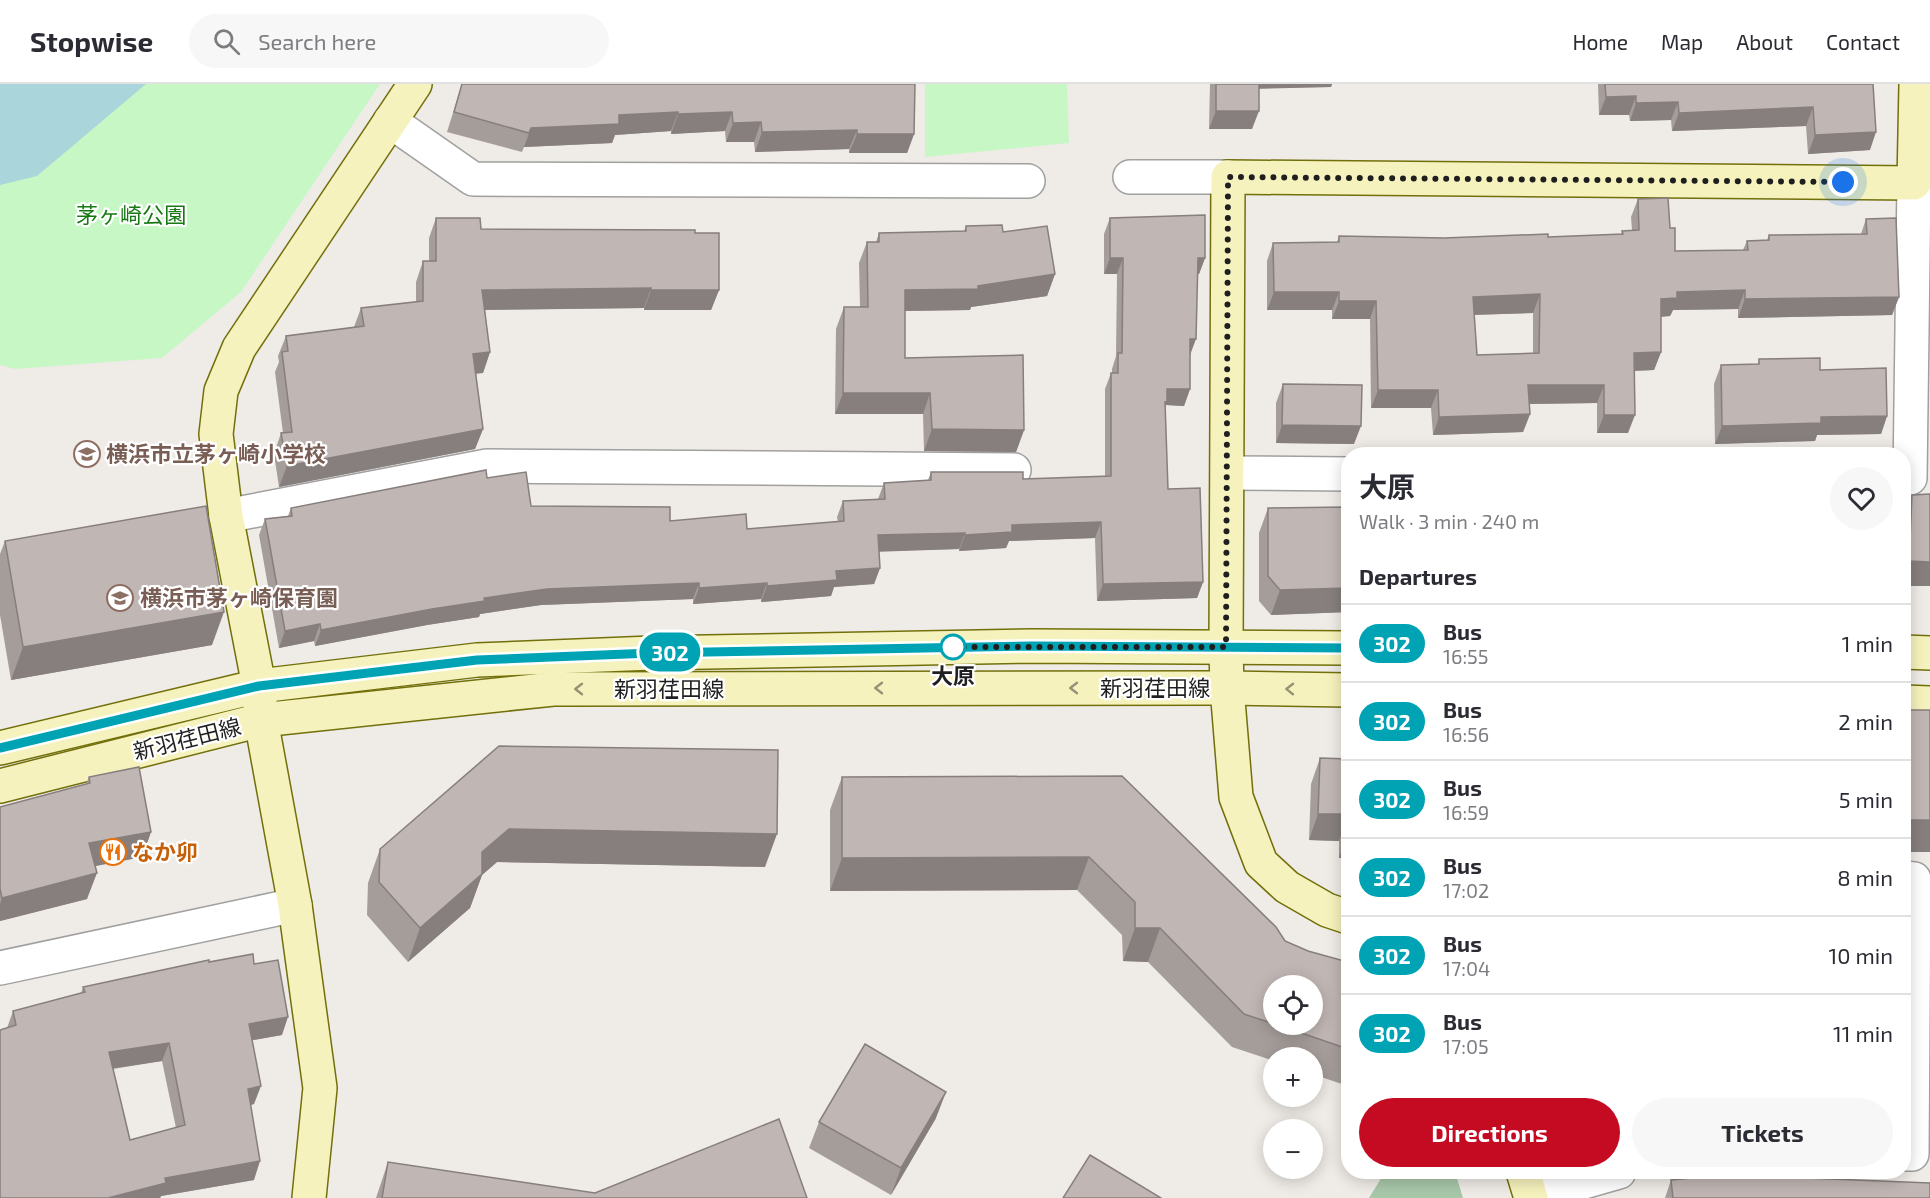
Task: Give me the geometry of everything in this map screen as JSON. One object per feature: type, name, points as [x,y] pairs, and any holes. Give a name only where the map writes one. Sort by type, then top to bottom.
[{"type":"street","points":[[307,1198],[320,1088],[295,905],[261,720],[259,686],[226,516],[216,434],[220,391],[239,348],[415,84]]},
{"type":"street","points":[[1910,447],[1916,84]]},
{"type":"street","points":[[390,121],[473,179],[1028,181]]},
{"type":"street","points":[[1130,177],[1914,183]]},
{"type":"street","points":[[1228,177],[1226,647],[1236,798],[1262,863],[1287,887],[1327,910],[1341,915]]},
{"type":"street","points":[[226,516],[487,466],[1014,470]]},
{"type":"street","points":[[1228,473],[1341,474]]},
{"type":"street","name":"新羽荏田線","points":[[0,748],[259,686],[477,660],[652,653],[1033,646],[1341,648]]},
{"type":"street","points":[[1911,652],[1930,652]]},
{"type":"street","name":"新羽荏田線","points":[[0,786],[261,720],[553,689],[1341,690]]},
{"type":"street","points":[[1911,702],[1930,703]]},
{"type":"street","points":[[1911,879],[1914,879],[1911,1154]]},
{"type":"street","points":[[0,968],[295,905]]},
{"type":"street","points":[[1525,1179],[1531,1198],[1595,1179]]},
{"type":"green space","name":"茅ヶ崎公園","points":[[0,84],[380,84],[241,292],[162,358],[15,369],[0,365]]},
{"type":"green space","points":[[925,84],[1067,84],[1069,143],[925,157]]},
{"type":"green space","points":[[1381,1179],[1457,1179],[1463,1198],[1369,1198]]},
{"type":"water","points":[[0,84],[146,84],[37,176],[0,185]]},
{"type":"building","points":[[462,84],[915,84],[914,134],[857,134],[857,130],[762,132],[761,122],[733,123],[732,112],[619,115],[619,124],[531,128],[529,133],[454,112]]},
{"type":"building","points":[[1216,84],[1259,84],[1259,111],[1216,111]]},
{"type":"building","points":[[1605,84],[1873,84],[1876,132],[1815,135],[1813,107],[1679,113],[1678,102],[1636,103],[1636,96],[1606,97]]},
{"type":"building","points":[[1668,198],[1670,228],[1675,228],[1675,251],[1748,250],[1747,241],[1769,240],[1769,235],[1867,234],[1866,219],[1896,218],[1899,297],[1745,299],[1745,290],[1677,292],[1677,298],[1661,299],[1661,352],[1634,353],[1635,415],[1604,415],[1604,385],[1528,385],[1530,414],[1439,417],[1438,390],[1378,390],[1376,301],[1339,301],[1339,292],[1274,292],[1273,243],[1339,242],[1339,236],[1444,238],[1623,234],[1622,231],[1639,230],[1638,199]],"holes":[[[1540,294],[1539,353],[1477,355],[1473,297]]]},
{"type":"building","points":[[1205,215],[1205,258],[1198,258],[1196,339],[1190,339],[1190,389],[1167,389],[1167,402],[1165,402],[1168,489],[1200,488],[1203,582],[1103,584],[1101,522],[1012,525],[1012,532],[965,535],[965,533],[878,535],[880,568],[836,571],[837,580],[767,586],[767,583],[699,588],[699,583],[547,589],[484,598],[485,601],[321,630],[320,624],[285,631],[265,519],[292,516],[291,508],[486,470],[487,478],[526,472],[531,506],[670,507],[670,521],[746,514],[747,529],[844,521],[843,501],[885,499],[884,483],[931,480],[931,472],[1023,472],[1023,479],[1111,476],[1111,373],[1118,373],[1118,353],[1122,353],[1123,258],[1110,258],[1110,218]]},
{"type":"building","points":[[436,218],[480,218],[481,229],[695,230],[695,233],[719,233],[719,290],[651,290],[651,288],[482,290],[490,352],[473,354],[483,429],[287,466],[281,433],[292,432],[282,352],[288,351],[286,336],[364,326],[361,308],[423,301],[423,261],[436,261]]},
{"type":"building","points":[[1002,225],[1003,232],[1047,226],[1055,274],[978,286],[978,289],[905,290],[905,358],[1023,355],[1024,430],[932,429],[930,393],[843,393],[844,307],[868,307],[867,242],[879,242],[879,233],[966,231],[966,226]]},
{"type":"building","points":[[1820,358],[1820,370],[1886,368],[1887,416],[1821,417],[1821,423],[1722,426],[1721,365],[1759,364],[1759,359]]},
{"type":"building","points":[[1283,384],[1362,385],[1361,426],[1282,425]]},
{"type":"building","points":[[1930,494],[1930,562],[1911,561],[1912,495]]},
{"type":"building","points":[[206,506],[224,612],[23,647],[5,541]]},
{"type":"building","points":[[1341,507],[1341,588],[1280,590],[1268,576],[1268,508]]},
{"type":"building","points":[[1911,710],[1930,710],[1930,820],[1911,820]]},
{"type":"building","points":[[499,746],[778,750],[777,834],[509,829],[482,852],[482,874],[420,928],[379,882],[380,849]]},
{"type":"building","points":[[1320,758],[1341,759],[1341,814],[1318,814]]},
{"type":"building","points":[[139,767],[151,832],[89,843],[97,873],[2,898],[0,889],[0,807],[90,783],[89,777]]},
{"type":"building","points":[[1122,776],[1276,927],[1285,941],[1308,951],[1341,960],[1341,1047],[1307,1035],[1323,1035],[1323,975],[1263,975],[1263,1020],[1244,1014],[1160,928],[1135,928],[1135,902],[1089,857],[842,858],[842,777]]},
{"type":"building","points":[[253,954],[254,964],[278,960],[288,1017],[249,1024],[261,1086],[248,1089],[260,1161],[165,1178],[166,1183],[108,1198],[0,1198],[0,1030],[16,1025],[13,1011],[85,992],[83,987],[209,960],[209,962]],"holes":[[[169,1043],[185,1125],[130,1140],[109,1052]]]},
{"type":"building","points":[[865,1044],[946,1092],[901,1168],[819,1122]]},
{"type":"building","points":[[779,1119],[807,1198],[382,1198],[388,1162],[595,1193]]},
{"type":"building","points":[[1090,1155],[1161,1198],[1063,1198]]},
{"type":"building","points":[[1832,1179],[1930,1183],[1930,1198],[1673,1198],[1671,1180]]},
{"type":"bus line","name":"302","points":[[0,748],[259,686],[477,660],[652,653],[1033,646],[1341,648]]},
{"type":"place","name":"横浜市立茅ヶ崎小学校","points":[[87,454]]},
{"type":"place","name":"横浜市茅ヶ崎保育園","points":[[120,598]]},
{"type":"place","name":"大原","points":[[953,647]]},
{"type":"place","name":"なか卯","points":[[113,852]]},
{"type":"route","points":[[953,647],[1226,647],[1228,177],[1843,182]]}]
